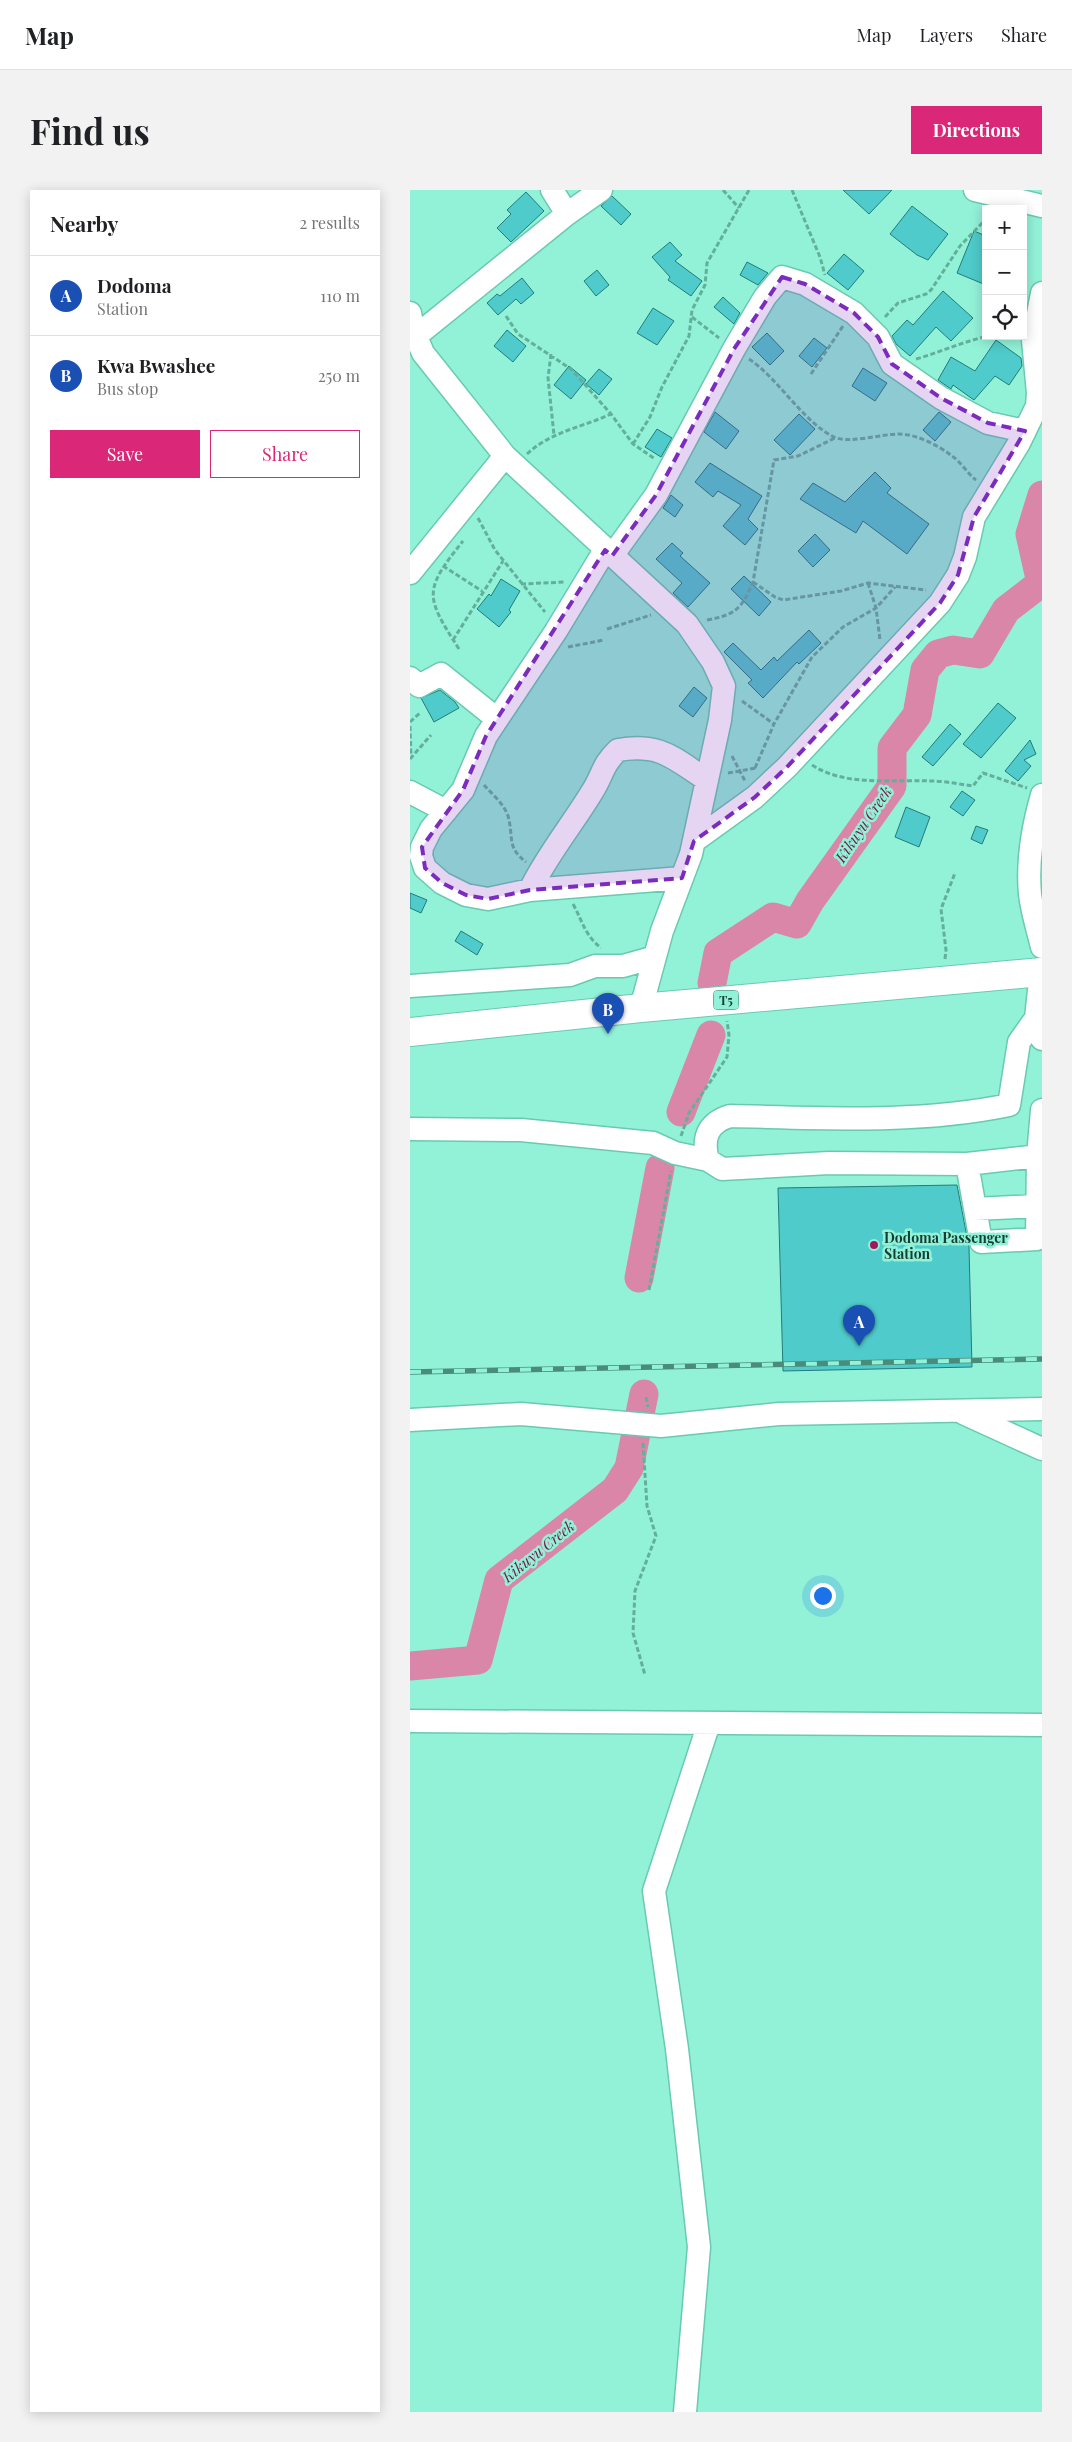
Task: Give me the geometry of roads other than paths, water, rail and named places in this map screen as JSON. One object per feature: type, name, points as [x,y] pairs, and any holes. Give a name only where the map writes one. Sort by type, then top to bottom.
[{"type":"highway","name":"T5","points":[[410,1032],[641,1008],[938,982],[1042,964]]},
{"type":"street","points":[[552,190],[567,214]]},
{"type":"street","points":[[601,190],[412,328],[423,352],[509,461],[687,624],[713,662],[724,686],[720,720],[694,840],[655,957],[641,1008]]},
{"type":"street","points":[[975,190],[1042,206]]},
{"type":"street","points":[[682,878],[530,890],[488,899],[466,895],[442,883],[425,868],[422,847],[431,829],[463,790],[486,736],[497,719],[560,638],[588,580],[656,494],[734,348],[765,297],[782,277],[805,284],[854,313],[878,336],[892,364],[942,398],[988,423],[1025,431]]},
{"type":"street","points":[[694,840],[755,797],[793,760],[951,589],[965,557],[974,517],[1025,431],[1037,406],[1038,393],[1033,340],[1042,293]]},
{"type":"street","points":[[410,573],[509,461]]},
{"type":"street","points":[[410,678],[419,686],[441,674],[497,719]]},
{"type":"street","points":[[530,890],[540,870],[594,790],[602,768],[618,750],[646,746],[665,753],[707,778]]},
{"type":"street","points":[[410,792],[446,811]]},
{"type":"street","points":[[1037,792],[1036,815],[1030,854],[1030,894],[1042,964],[1036,1018],[1042,1039]]},
{"type":"street","points":[[410,986],[570,975],[596,966],[623,966],[655,957]]},
{"type":"street","points":[[708,1160],[704,1148],[708,1132],[718,1120],[730,1116],[853,1118],[972,1113],[1009,1105],[1019,1042],[1036,1018]]},
{"type":"street","points":[[967,1164],[981,1242],[1037,1239],[1036,1206],[1042,1110]]},
{"type":"street","points":[[410,1130],[521,1130],[653,1143],[675,1153],[708,1160],[722,1169],[829,1163],[967,1164],[1040,1156]]},
{"type":"street","points":[[975,1209],[1036,1206]]},
{"type":"street","points":[[410,1420],[521,1414],[661,1426],[779,1414],[1042,1409]]},
{"type":"street","points":[[958,1411],[1042,1449]]},
{"type":"street","points":[[410,1721],[1042,1725]]},
{"type":"street","points":[[685,2412],[698,2247],[678,2049],[654,1891],[709,1722]]},
{"type":"waterway","name":"Kikuyu Creek","points":[[712,983],[718,953],[773,917],[797,924],[810,901],[892,786],[892,748],[917,715],[925,670],[938,654],[953,650],[980,654],[1006,610],[1041,583],[1030,534],[1042,495]]},
{"type":"waterway","name":"Kikuyu Creek","points":[[681,1112],[711,1035]]},
{"type":"waterway","name":"Kikuyu Creek","points":[[639,1278],[660,1168]]},
{"type":"waterway","name":"Kikuyu Creek","points":[[410,1666],[478,1660],[499,1580],[615,1490],[629,1468],[644,1394]]},
{"type":"railway","points":[[410,1372],[1042,1359]]},
{"type":"place","name":"Kwa Bwashee","points":[[608,1034]]},
{"type":"place","name":"Dodoma Passenger Station","points":[[874,1245]]},
{"type":"place","name":"Dodoma","points":[[859,1346]]}]
